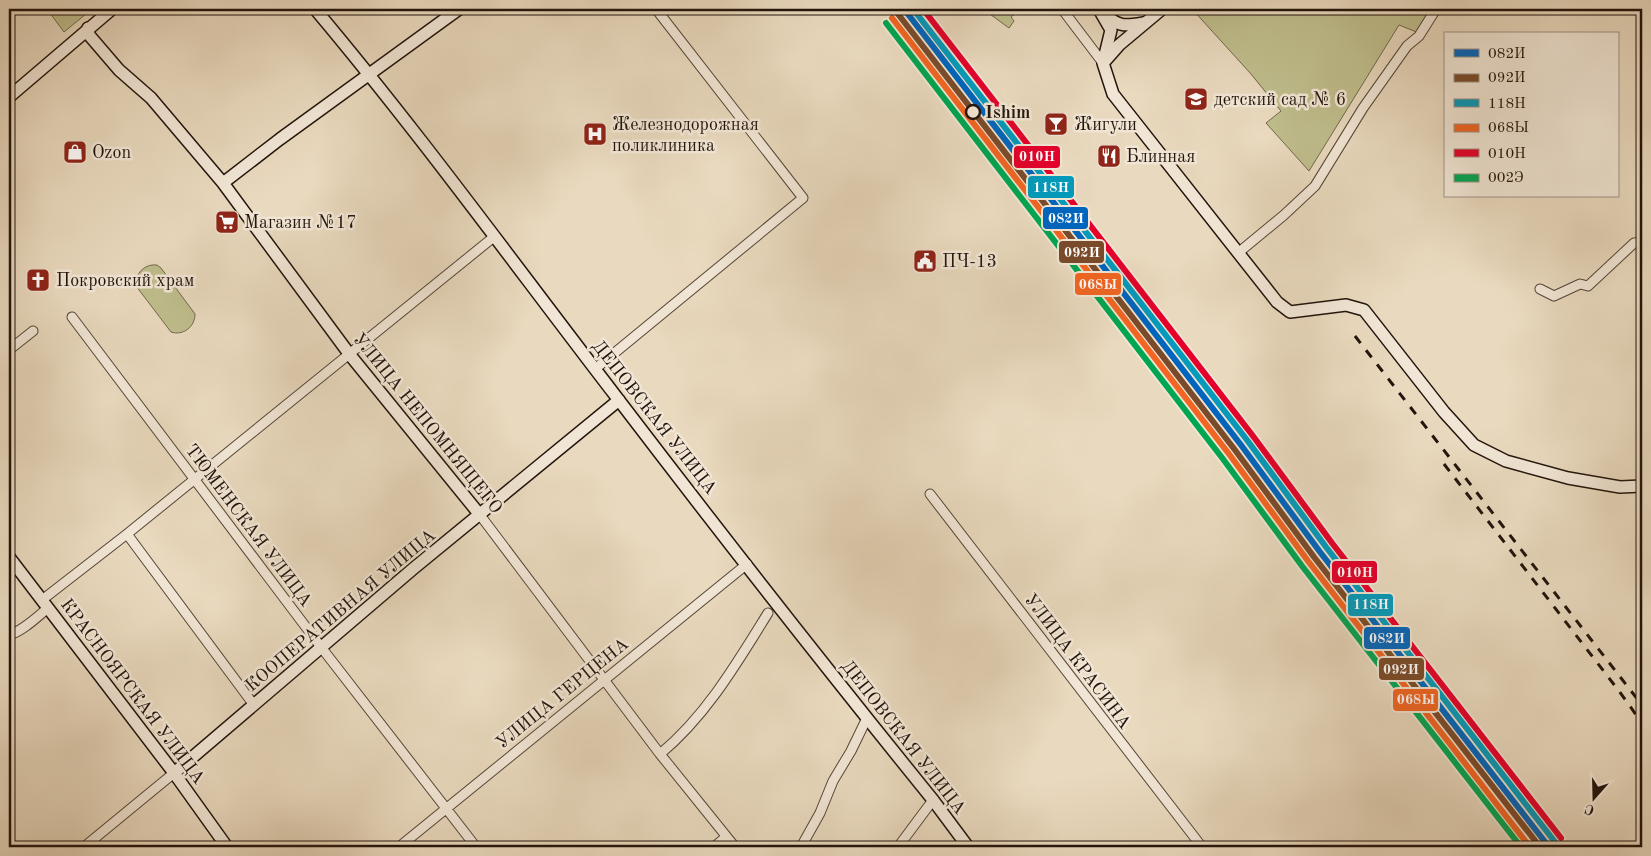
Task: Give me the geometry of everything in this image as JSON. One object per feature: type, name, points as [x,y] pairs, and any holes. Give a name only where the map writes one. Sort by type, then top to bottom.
[{"type":"street","points":[[9,98],[112,9]]},
{"type":"street","name":"ДЕПОВСКАЯ УЛИЦА","points":[[314,9],[370,75],[746,564],[968,847]]},
{"type":"street","points":[[223,183],[280,138],[370,75],[459,9]]},
{"type":"street","points":[[595,368],[802,198],[656,9]]},
{"type":"street","points":[[1062,9],[1103,63],[1113,94],[1277,302],[1290,312],[1346,305],[1364,310],[1444,412],[1474,445],[1506,461],[1568,478],[1620,487],[1642,486]]},
{"type":"street","points":[[1103,63],[1118,45],[1162,9]]},
{"type":"street","points":[[1238,253],[1284,215],[1315,186],[1363,108],[1408,46],[1419,36],[1436,9]]},
{"type":"street","points":[[1099,10],[1111,30],[1103,63]]},
{"type":"street","points":[[1099,10],[1115,23],[1123,26],[1144,23]]},
{"type":"street","name":"УЛИЦА НЕПОМНЯЩЕГО","points":[[88,28],[89,35],[118,70],[151,98],[223,183],[350,355],[480,514],[660,754],[735,847]]},
{"type":"street","points":[[9,635],[35,619],[45,604],[126,534],[495,236]]},
{"type":"street","points":[[1540,289],[1554,296],[1580,284],[1588,286],[1634,243],[1642,242]]},
{"type":"street","name":"ТЮМЕНСКАЯ УЛИЦА","points":[[72,317],[321,647],[476,847]]},
{"type":"street","points":[[9,350],[33,331]]},
{"type":"street","name":"КООПЕРАТИВНАЯ УЛИЦА","points":[[84,847],[480,514],[619,400]]},
{"type":"street","name":"УЛИЦА КРАСИНА","points":[[930,494],[1202,847]]},
{"type":"street","points":[[126,534],[254,705]]},
{"type":"street","name":"КРАСНОЯРСКАЯ УЛИЦА","points":[[9,558],[174,773],[227,847]]},
{"type":"street","name":"УЛИЦА ГЕРЦЕНА","points":[[398,847],[746,564]]},
{"type":"street","points":[[660,754],[678,739],[726,681],[768,613]]},
{"type":"street","points":[[801,847],[820,812],[833,781],[851,751],[867,718]]},
{"type":"street","points":[[898,847],[933,800]]},
{"type":"street","points":[[714,847],[726,837]]},
{"type":"shaded area","points":[[47,9],[92,9],[64,32]]},
{"type":"shaded area","points":[[983,9],[1017,9],[1018,11],[1011,17],[1014,21],[1009,28]]},
{"type":"shaded area","points":[[1192,9],[1430,9],[1419,33],[1399,25],[1309,171],[1266,123],[1281,111],[1251,74]]},
{"type":"shaded area","points":[[157,265],[195,314],[191,326],[180,333],[171,332],[136,286],[135,281],[141,271],[146,267]]},
{"type":"railway","points":[[1355,336],[1642,705]]},
{"type":"railway","points":[[1444,464],[1642,723]]},
{"type":"transit line","name":"082И","points":[[904,9],[1241,445],[1320,552],[1549,847]]},
{"type":"transit line","name":"118Н","points":[[913,9],[1555,842]]},
{"type":"transit line","name":"010Н","points":[[923,9],[1253,436],[1332,543],[1561,838]]},
{"type":"transit line","name":"092И","points":[[898,14],[1235,450],[1314,557],[1540,847]]},
{"type":"transit line","name":"068Ы","points":[[892,18],[1229,454],[1308,561],[1530,847]]},
{"type":"transit line","name":"002Э","points":[[886,23],[1223,459],[1302,566],[1521,847]]},
{"type":"place","name":"детский сад № 6","points":[[1196,99]]},
{"type":"place","name":"Ishim","points":[[973,112]]},
{"type":"place","name":"Жигули","points":[[1056,124]]},
{"type":"place","name":"Железнодорожная поликлиника","points":[[595,134]]},
{"type":"place","name":"Ozon","points":[[75,152]]},
{"type":"place","name":"Блинная","points":[[1109,156]]},
{"type":"place","name":"Магазин №17","points":[[227,222]]},
{"type":"place","name":"ПЧ-13","points":[[925,261]]},
{"type":"place","name":"Покровский храм","points":[[38,280]]}]
